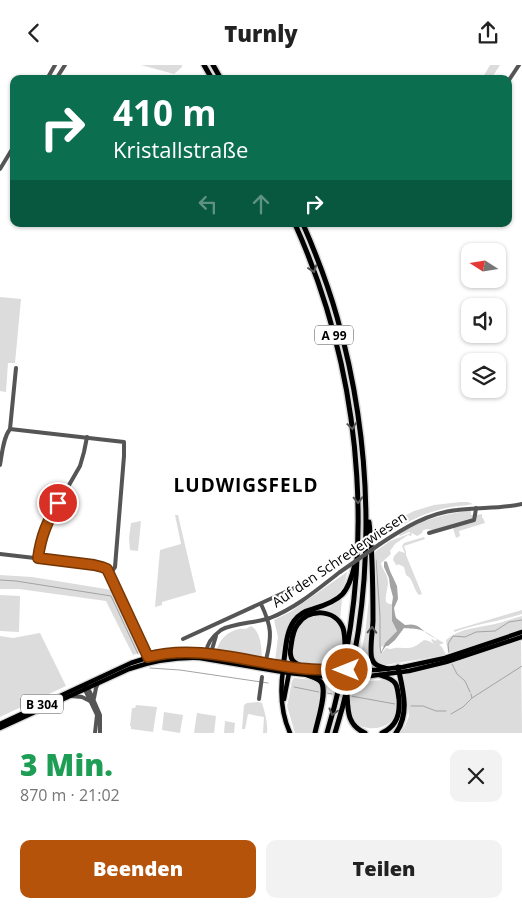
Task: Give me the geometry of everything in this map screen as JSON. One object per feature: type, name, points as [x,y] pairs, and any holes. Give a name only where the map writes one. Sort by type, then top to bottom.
[{"type":"highway","name":"A 99","points":[[296,227],[321,290],[333,331],[345,381],[353,428],[356,461],[358,552],[355,593],[346,656],[334,711],[327,733]]},
{"type":"highway","name":"A 99","points":[[304,227],[328,288],[346,352],[358,412],[366,502],[363,586],[356,640],[347,688],[335,733]]},
{"type":"highway","points":[[366,502],[371,541],[372,570],[371,654],[374,663],[388,669]]},
{"type":"highway","points":[[284,668],[287,639],[294,621],[302,613],[331,603],[342,595],[352,578],[358,552]]},
{"type":"highway","points":[[319,669],[299,665],[294,662],[291,655],[294,630],[300,620],[308,615],[326,614],[339,622],[344,633],[346,656]]},
{"type":"highway","points":[[396,733],[404,718],[405,707],[399,670]]},
{"type":"highway","points":[[306,675],[320,682],[324,690],[315,733]]},
{"type":"highway","points":[[380,675],[395,683],[399,709],[396,721],[392,727],[382,733]]},
{"type":"highway","points":[[347,688],[349,718],[354,727],[365,733]]},
{"type":"main road","name":"B 304","points":[[453,658],[522,632]]},
{"type":"main road","name":"B 304","points":[[289,673],[328,677],[380,675],[453,658],[522,637]]},
{"type":"main road","name":"B 304","points":[[0,728],[70,696],[131,663],[162,654],[182,652],[209,653],[284,668],[311,670],[399,670]]},
{"type":"main road","name":"B 304","points":[[0,724],[129,669],[149,663],[176,658],[193,658],[270,670],[284,668]]},
{"type":"main road","points":[[283,707],[289,673],[284,668]]},
{"type":"main road","points":[[284,668],[282,685],[284,719],[290,733]]},
{"type":"main road","points":[[270,670],[278,677],[282,685]]},
{"type":"street","points":[[512,76],[519,65]]},
{"type":"street","points":[[0,169],[10,153]]},
{"type":"street","points":[[0,464],[7,433],[10,429],[16,368]]},
{"type":"street","points":[[10,429],[124,442],[115,567],[110,574]]},
{"type":"street","points":[[38,558],[46,525],[80,466],[87,437]]},
{"type":"street","name":"Auf den Schrederwiesen","points":[[208,659],[217,634],[226,628],[267,619],[293,606],[380,543],[408,526],[427,517],[455,510],[522,504]]},
{"type":"street","points":[[429,533],[474,520],[476,508]]},
{"type":"street","points":[[0,554],[107,569],[148,657],[149,663]]},
{"type":"street","points":[[183,639],[305,583]]},
{"type":"street","points":[[261,604],[267,619],[271,640],[266,661]]},
{"type":"street","points":[[259,699],[262,677]]},
{"type":"street","points":[[95,733],[96,715],[92,700],[98,683]]},
{"type":"street","points":[[86,687],[100,715],[100,733]]},
{"type":"street","points":[[70,696],[92,700]]},
{"type":"shaded area","points":[[141,65],[182,65],[182,67],[174,74]]},
{"type":"shaded area","points":[[490,65],[500,65],[494,75],[484,75]]},
{"type":"shaded area","points":[[0,297],[21,299],[15,363],[8,363],[6,392],[0,391]]},
{"type":"shaded area","points":[[460,502],[473,504],[446,508],[419,517],[377,541],[377,536],[385,524],[400,521],[400,518],[414,511],[434,505]]},
{"type":"shaded area","points":[[471,511],[471,515],[474,515],[471,520],[433,530],[423,530],[417,536],[412,533],[411,536],[408,535],[395,544],[390,551],[391,554],[381,563],[388,579],[386,602],[392,604],[392,621],[397,631],[381,647],[382,653],[386,648],[410,648],[424,640],[434,644],[431,640],[436,641],[437,639],[444,643],[439,645],[446,655],[385,665],[378,663],[374,659],[373,654],[374,553],[390,541],[411,533],[399,535],[413,526],[440,516]]},
{"type":"shaded area","points":[[482,514],[485,523],[459,531],[460,536],[456,538],[453,528],[475,520],[477,515]]},
{"type":"shaded area","points":[[175,515],[178,515],[196,592],[162,602],[162,605],[155,607],[160,550],[181,544]]},
{"type":"shaded area","points":[[141,521],[138,551],[130,550],[131,523]]},
{"type":"shaded area","points":[[424,537],[425,539],[404,546],[422,594],[419,595],[411,579],[406,575],[404,567],[398,564],[397,566],[393,560],[399,551],[405,553],[402,546],[404,543]]},
{"type":"shaded area","points":[[385,561],[397,586],[398,599],[394,608],[396,618],[405,625],[415,625],[425,632],[404,628],[395,640],[386,646],[381,653],[385,643],[397,631],[392,621],[393,597],[389,578],[384,567]]},
{"type":"shaded area","points":[[347,572],[344,584],[339,592],[325,601],[308,607],[293,618],[285,633],[280,660],[275,661],[278,637],[274,620],[290,612]]},
{"type":"shaded area","points":[[0,575],[32,577],[112,590],[141,652],[133,655],[106,601],[19,589],[0,589]]},
{"type":"shaded area","points":[[0,595],[20,596],[19,632],[0,631]]},
{"type":"shaded area","points":[[342,599],[340,619],[320,611],[330,607]]},
{"type":"shaded area","points":[[369,599],[371,600],[368,665],[359,664]]},
{"type":"shaded area","points":[[522,610],[522,614],[454,632],[454,630]]},
{"type":"shaded area","points":[[319,615],[330,618],[339,627],[342,639],[338,665],[316,666],[304,664],[300,663],[293,656],[295,639],[300,624],[307,618]]},
{"type":"shaded area","points":[[522,616],[522,630],[451,653],[448,652],[446,640],[457,633]]},
{"type":"shaded area","points":[[251,626],[259,636],[262,657],[217,650],[227,634]]},
{"type":"shaded area","points":[[40,633],[66,686],[0,717],[0,636],[13,638]]},
{"type":"shaded area","points":[[521,640],[522,733],[400,733],[409,716],[404,676],[407,673],[453,662]]},
{"type":"shaded area","points":[[294,678],[313,681],[321,689],[313,733],[295,733],[287,706]]},
{"type":"shaded area","points":[[383,680],[393,684],[396,711],[393,718],[382,727],[368,728],[361,726],[355,722],[350,713],[355,682]]},
{"type":"shaded area","points":[[262,703],[267,722],[267,733],[263,733],[264,717],[248,714],[245,729],[242,729],[244,705]]},
{"type":"shaded area","points":[[136,705],[157,707],[153,732],[131,729],[132,708],[135,708]]},
{"type":"shaded area","points":[[164,712],[183,715],[180,733],[162,730]]},
{"type":"shaded area","points":[[197,713],[216,716],[214,733],[194,733]]},
{"type":"shaded area","points":[[225,721],[235,723],[234,733],[224,733]]},
{"type":"waterway","points":[[376,560],[380,646],[382,652]]},
{"type":"waterway","points":[[0,580],[111,596],[138,654]]},
{"type":"waterway","points":[[449,653],[448,644],[453,636],[465,637],[476,632],[495,631],[509,622],[522,620]]},
{"type":"waterway","points":[[451,662],[457,674],[465,681],[470,692]]},
{"type":"waterway","points":[[472,698],[522,666]]},
{"type":"waterway","points":[[150,668],[180,670],[268,683]]},
{"type":"waterway","points":[[294,687],[319,692]]},
{"type":"waterway","points":[[327,693],[332,694]]},
{"type":"waterway","points":[[451,714],[463,707],[472,698],[471,694]]},
{"type":"waterway","points":[[351,696],[395,704]]},
{"type":"waterway","points":[[411,706],[423,706],[436,711],[446,711]]},
{"type":"district","name":"LUDWIGSFELD","points":[[246,485]]},
{"type":"route","points":[[58,503],[42,535],[38,558],[105,567],[148,657],[190,652],[311,670],[347,670]]}]
